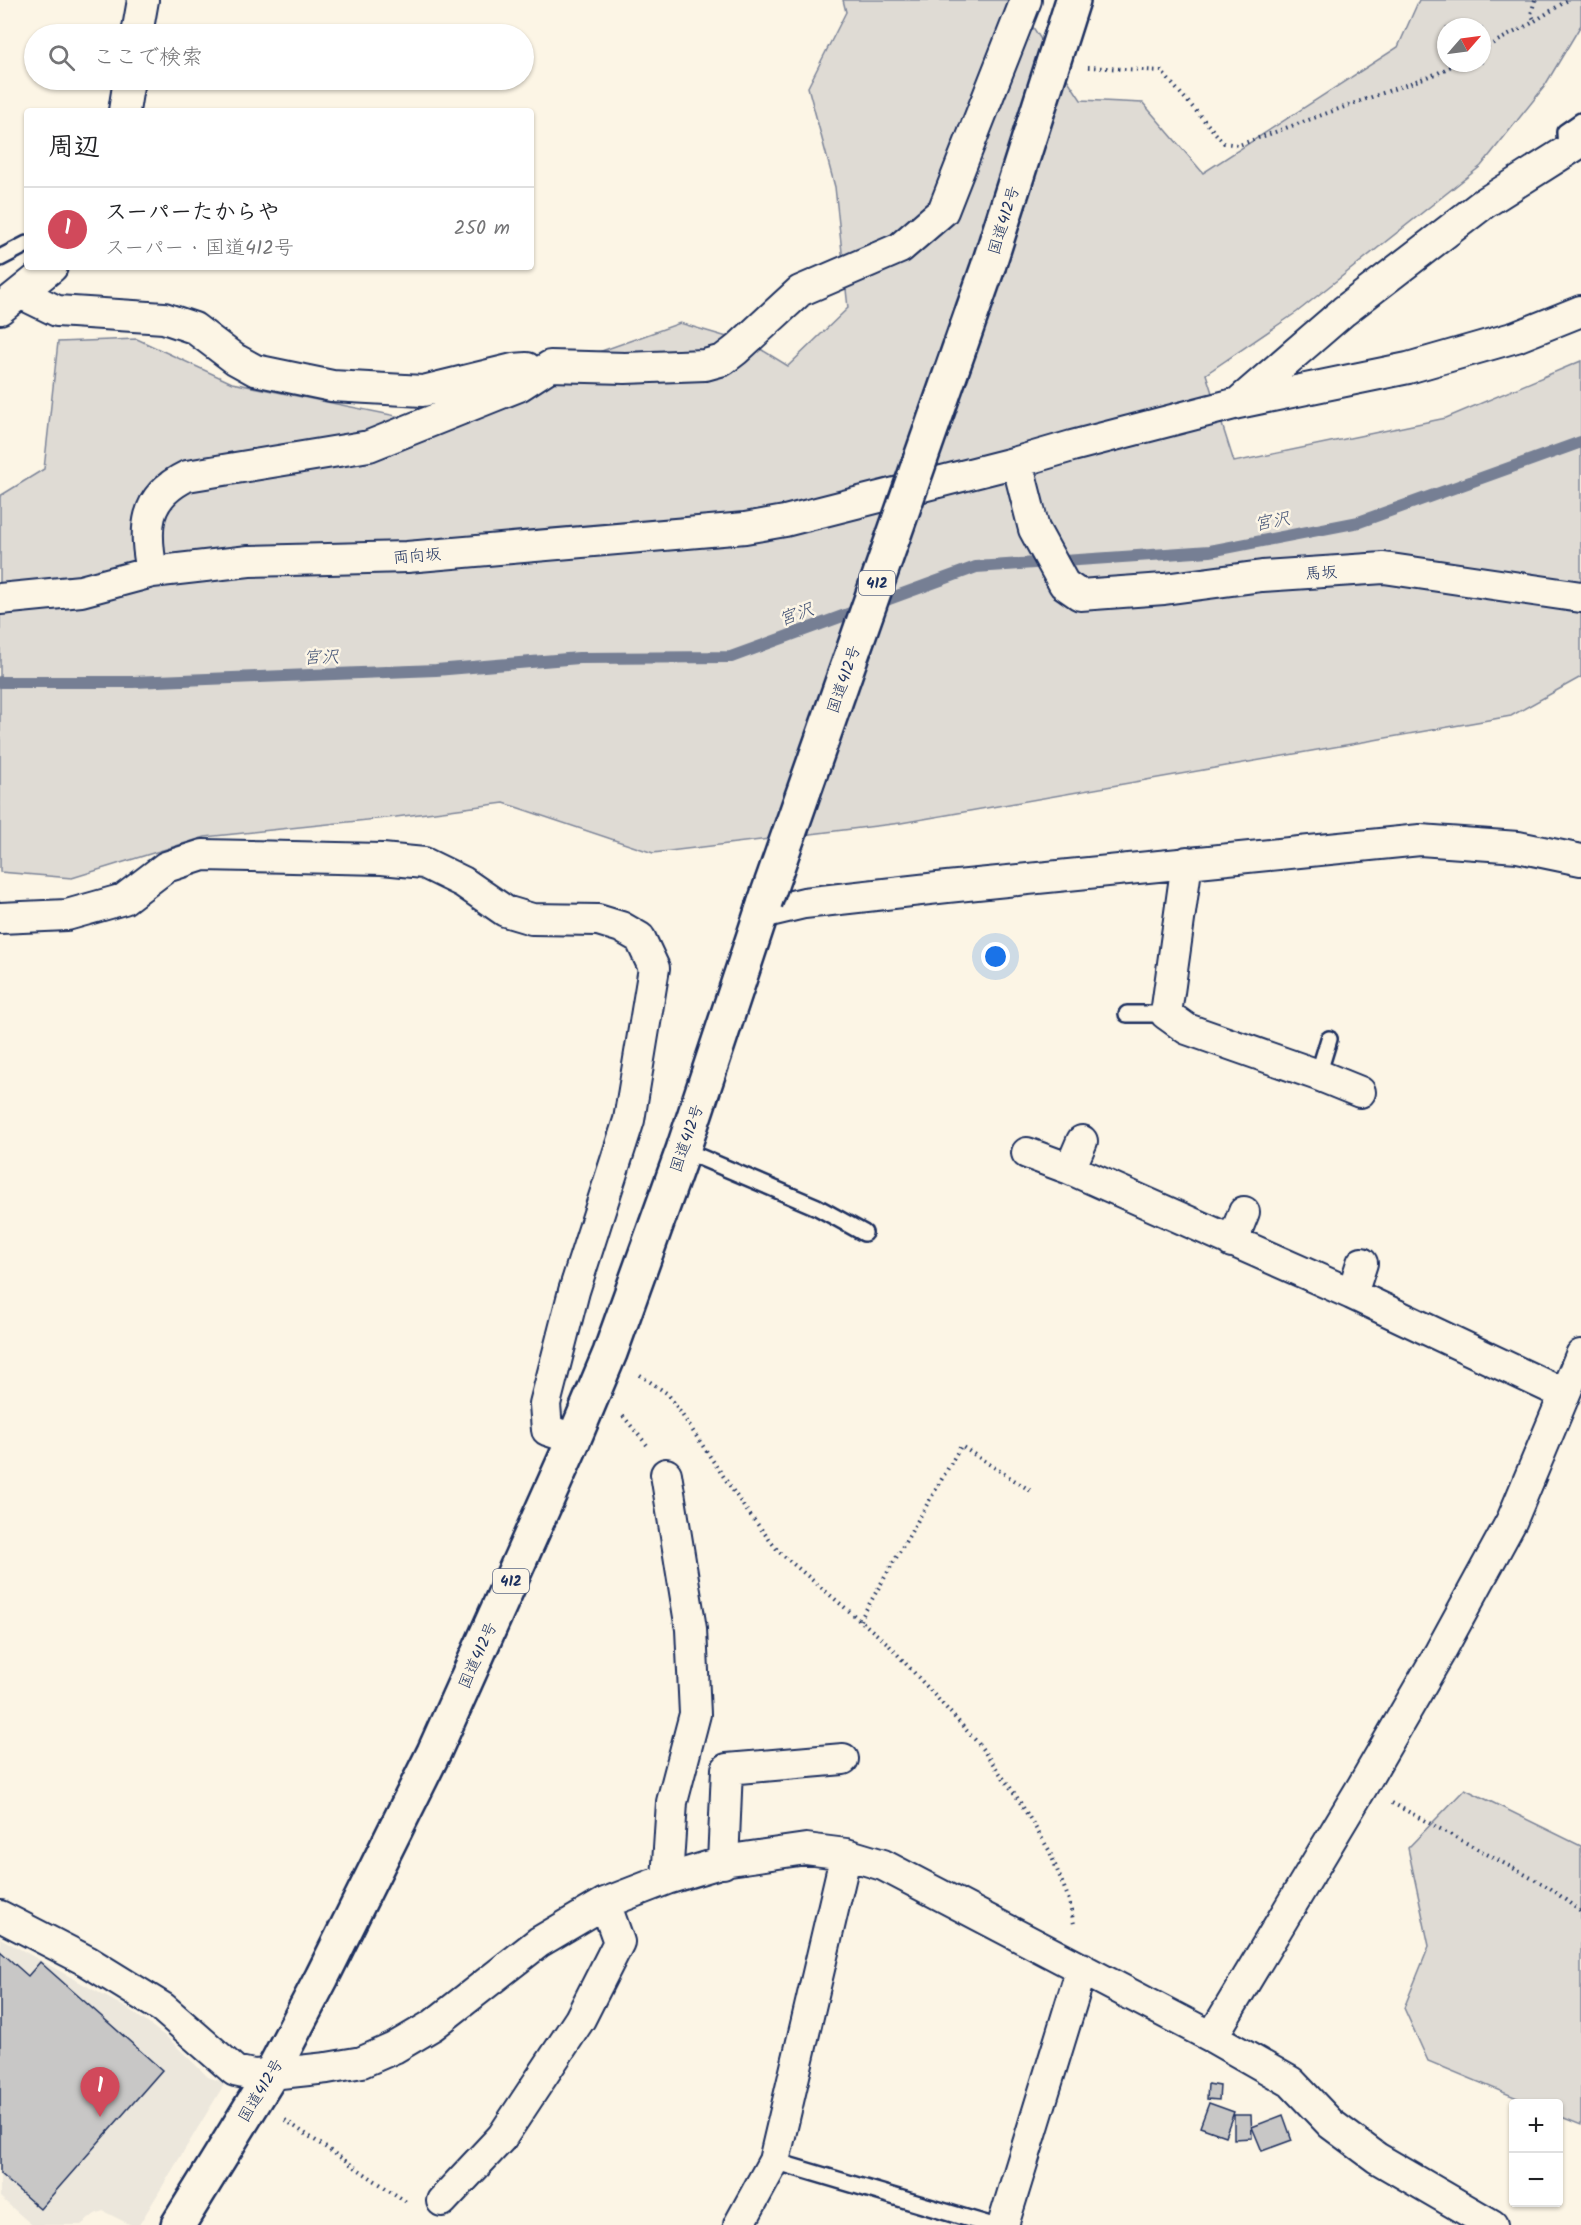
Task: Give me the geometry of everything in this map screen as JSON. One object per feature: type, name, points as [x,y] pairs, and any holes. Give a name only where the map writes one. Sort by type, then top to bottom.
[{"type":"highway","name":"国道412号","points":[[178,2225],[263,2086],[322,1977],[434,1752],[608,1358],[683,1150],[763,907],[989,264],[1073,0]]},
{"type":"street","points":[[139,24],[143,0]]},
{"type":"street","points":[[10,301],[57,311],[164,318],[194,328],[235,359],[255,370],[332,386],[423,391],[513,369],[550,366],[625,368],[705,365],[723,360],[800,291],[900,248],[943,212],[1026,0]]},
{"type":"street","points":[[124,108],[127,90]]},
{"type":"street","points":[[1238,403],[1344,311],[1483,204],[1574,146]]},
{"type":"street","points":[[10,301],[48,270]]},
{"type":"street","name":"両向坂","points":[[0,599],[81,591],[152,572],[249,561],[407,557],[745,528],[785,521],[1238,403],[1408,368],[1516,337],[1581,311]]},
{"type":"street","points":[[152,572],[147,544],[147,525],[156,500],[170,484],[187,476],[369,446],[519,386],[550,366]]},
{"type":"street","name":"馬坂","points":[[1017,462],[1034,529],[1064,584],[1080,595],[1164,589],[1262,576],[1384,568],[1581,597]]},
{"type":"street","points":[[763,907],[1420,840],[1518,848],[1581,860]]},
{"type":"street","points":[[0,918],[67,915],[124,899],[166,867],[203,855],[382,859],[424,863],[463,882],[505,911],[532,919],[598,920],[621,927],[640,938],[654,968],[629,1120],[574,1291],[545,1404],[547,1430],[574,1439]]},
{"type":"street","points":[[1187,862],[1166,1014],[1186,1029],[1360,1092]]},
{"type":"street","points":[[1070,1169],[1082,1141]]},
{"type":"street","points":[[1027,1153],[1070,1169],[1352,1294],[1564,1394]]},
{"type":"street","points":[[1232,1242],[1244,1212]]},
{"type":"street","points":[[1352,1294],[1362,1263]]},
{"type":"street","points":[[1212,2037],[1362,1787],[1440,1652],[1512,1520],[1581,1355]]},
{"type":"street","points":[[666,1474],[691,1629],[695,1714],[672,1802],[667,1879]]},
{"type":"street","points":[[723,1863],[727,1769],[843,1759]]},
{"type":"street","points":[[0,1916],[87,1961],[163,2008],[234,2071],[253,2074],[263,2086],[327,2068],[362,2062],[394,2048],[433,2025],[539,1942],[605,1903],[667,1879],[723,1863],[806,1849],[846,1854],[882,1865],[1082,1968],[1291,2082],[1340,2131],[1377,2158],[1476,2221]]},
{"type":"street","points":[[739,2225],[774,2161],[846,1854]]},
{"type":"street","points":[[442,2201],[502,2137],[580,2019],[619,1942],[605,1903]]},
{"type":"street","points":[[1003,2225],[1082,1968]]},
{"type":"lane","points":[[1574,146],[1565,132],[1581,121]]},
{"type":"lane","points":[[0,258],[24,246]]},
{"type":"lane","points":[[1127,1014],[1166,1014]]},
{"type":"lane","points":[[1318,1075],[1329,1040]]},
{"type":"lane","points":[[683,1150],[817,1207],[864,1233]]},
{"type":"lane","points":[[774,2161],[990,2225]]},
{"type":"path","points":[[1535,0],[1531,14],[1535,21]]},
{"type":"path","points":[[1491,45],[1568,0]]},
{"type":"path","points":[[1052,66],[1161,71],[1224,143],[1239,145],[1439,72]]},
{"type":"path","points":[[608,1358],[649,1379],[668,1394],[744,1507],[778,1552],[887,1643],[978,1743],[1015,1794],[1048,1850],[1068,1897],[1082,1968]]},
{"type":"path","points":[[595,1388],[624,1416],[655,1454],[666,1474]]},
{"type":"path","points":[[860,1620],[961,1446],[1031,1491]]},
{"type":"path","points":[[1362,1787],[1550,1888],[1581,1912]]},
{"type":"path","points":[[263,2086],[415,2208],[442,2201]]},
{"type":"shaded area","points":[[843,0],[1015,0],[1081,100],[1143,103],[1203,173],[1398,47],[1419,0],[1581,0],[1581,25],[1544,87],[1481,166],[1297,312],[1206,374],[1234,462],[1446,418],[1581,361],[1581,677],[1511,716],[901,823],[653,853],[504,803],[205,837],[72,878],[0,872],[0,496],[44,469],[58,342],[137,339],[232,383],[411,419],[680,323],[754,345],[788,366],[848,308],[835,187],[808,87],[846,12]]},
{"type":"shaded area","points":[[1465,1789],[1581,1846],[1581,2125],[1563,2118],[1563,2099],[1519,2099],[1428,2061],[1404,2008],[1429,1946],[1408,1848]]},
{"type":"shaded area","points":[[0,1938],[130,2010],[169,2039],[208,2077],[225,2083],[139,2225],[131,2225],[103,2211],[81,2225],[32,2225],[0,2197]]},
{"type":"building","points":[[0,1951],[28,1976],[40,1962],[162,2070],[40,2209],[0,2174]]},
{"type":"building","points":[[1208,2084],[1220,2086],[1219,2100],[1207,2099]]},
{"type":"building","points":[[1209,2103],[1234,2112],[1225,2136],[1200,2127]]},
{"type":"building","points":[[1234,2115],[1251,2115],[1252,2138],[1234,2139]]},
{"type":"building","points":[[1283,2115],[1292,2140],[1262,2151],[1252,2127]]},
{"type":"waterway","name":"宮沢","points":[[0,682],[133,682],[436,670],[579,658],[731,657],[976,567],[1210,551],[1359,522],[1581,442]]},
{"type":"place","name":"スーパーたからや","points":[[100,2117]]}]
